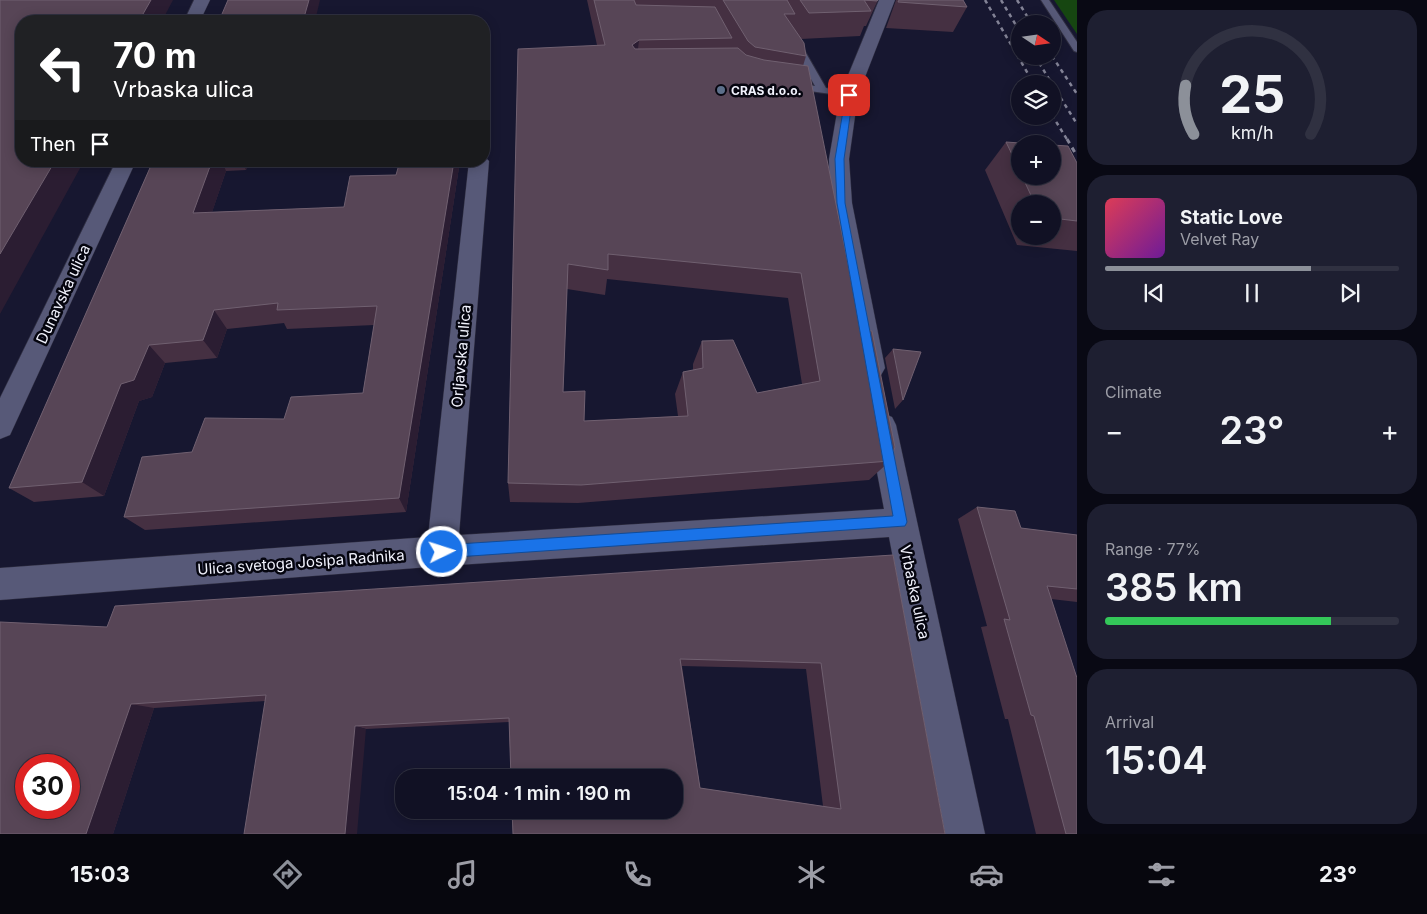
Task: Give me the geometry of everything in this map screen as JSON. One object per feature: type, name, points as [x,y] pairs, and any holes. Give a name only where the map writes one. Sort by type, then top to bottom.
[{"type":"street","points":[[195,15],[202,0]]},
{"type":"street","name":"Vrbaska ulica","points":[[887,0],[849,95],[840,159],[841,203],[900,522],[965,834]]},
{"type":"street","name":"Dunavska ulica","points":[[0,427],[123,167]]},
{"type":"street","name":"Orljavska ulica","points":[[442,552],[478,167]]},
{"type":"street","name":"Ulica svetoga Josipa Radnika","points":[[0,584],[442,552],[900,522]]},
{"type":"lane","points":[[1045,0],[1077,49]]},
{"type":"lane","points":[[789,33],[822,90]]},
{"type":"lane","points":[[784,85],[849,95]]},
{"type":"green space","points":[[1054,0],[1077,0],[1077,34]]},
{"type":"building","points":[[0,0],[151,0],[142,15],[15,15],[15,167],[51,167],[0,254]]},
{"type":"building","points":[[228,0],[309,0],[305,15],[222,15]]},
{"type":"building","points":[[594,0],[634,0],[636,5],[715,7],[732,38],[639,40],[632,45],[635,49],[738,48],[746,55],[764,60],[808,66],[854,293],[863,330],[872,331],[895,447],[890,461],[581,485],[508,483],[518,49],[605,45]],"holes":[[[608,254],[801,273],[820,381],[757,393],[733,340],[702,341],[703,368],[683,372],[688,416],[584,421],[585,391],[563,392],[568,264],[608,270]]]},
{"type":"building","points":[[723,0],[787,0],[795,14],[784,14],[804,43],[806,56],[755,47],[748,41]]},
{"type":"building","points":[[800,0],[864,0],[871,11],[809,13]]},
{"type":"building","points":[[899,0],[963,0],[967,7],[898,2]]},
{"type":"building","points":[[1006,142],[1011,142],[1011,152]]},
{"type":"building","points":[[1061,146],[1068,146],[1077,163],[1077,221],[1061,219],[1061,195],[1031,195],[1026,185],[1061,185]]},
{"type":"building","points":[[150,167],[210,167],[193,213],[344,207],[350,176],[396,175],[398,167],[453,167],[399,498],[124,517],[142,457],[192,452],[205,418],[284,419],[291,397],[363,393],[377,306],[277,310],[278,303],[214,310],[203,340],[149,345],[134,380],[121,384],[82,482],[9,488]]},
{"type":"building","points":[[893,349],[921,352],[903,400]]},
{"type":"building","points":[[977,507],[1015,511],[1021,528],[1077,535],[1077,589],[1047,586],[1077,678],[1077,834],[1066,834],[1034,716],[1031,715],[1004,619],[1010,620]]},
{"type":"building","points":[[893,555],[945,834],[513,834],[512,819],[683,819],[683,769],[511,769],[509,718],[355,726],[345,834],[244,834],[266,695],[131,704],[86,834],[0,834],[0,622],[107,627],[115,606]],"holes":[[[680,659],[821,663],[841,809],[700,788]]]},
{"type":"railway","points":[[985,0],[1029,75]]},
{"type":"railway","points":[[1001,0],[1011,17]]},
{"type":"railway","points":[[1017,0],[1026,15]]},
{"type":"railway","points":[[1040,65],[1077,124]]},
{"type":"railway","points":[[1058,65],[1077,94]]},
{"type":"railway","points":[[1058,125],[1068,141]]},
{"type":"railway","points":[[1067,139],[1077,156]]},
{"type":"place","name":"CRAS d.o.o.","points":[[721,90]]},
{"type":"route","points":[[442,552],[900,522],[841,203],[840,159],[849,95]]}]
